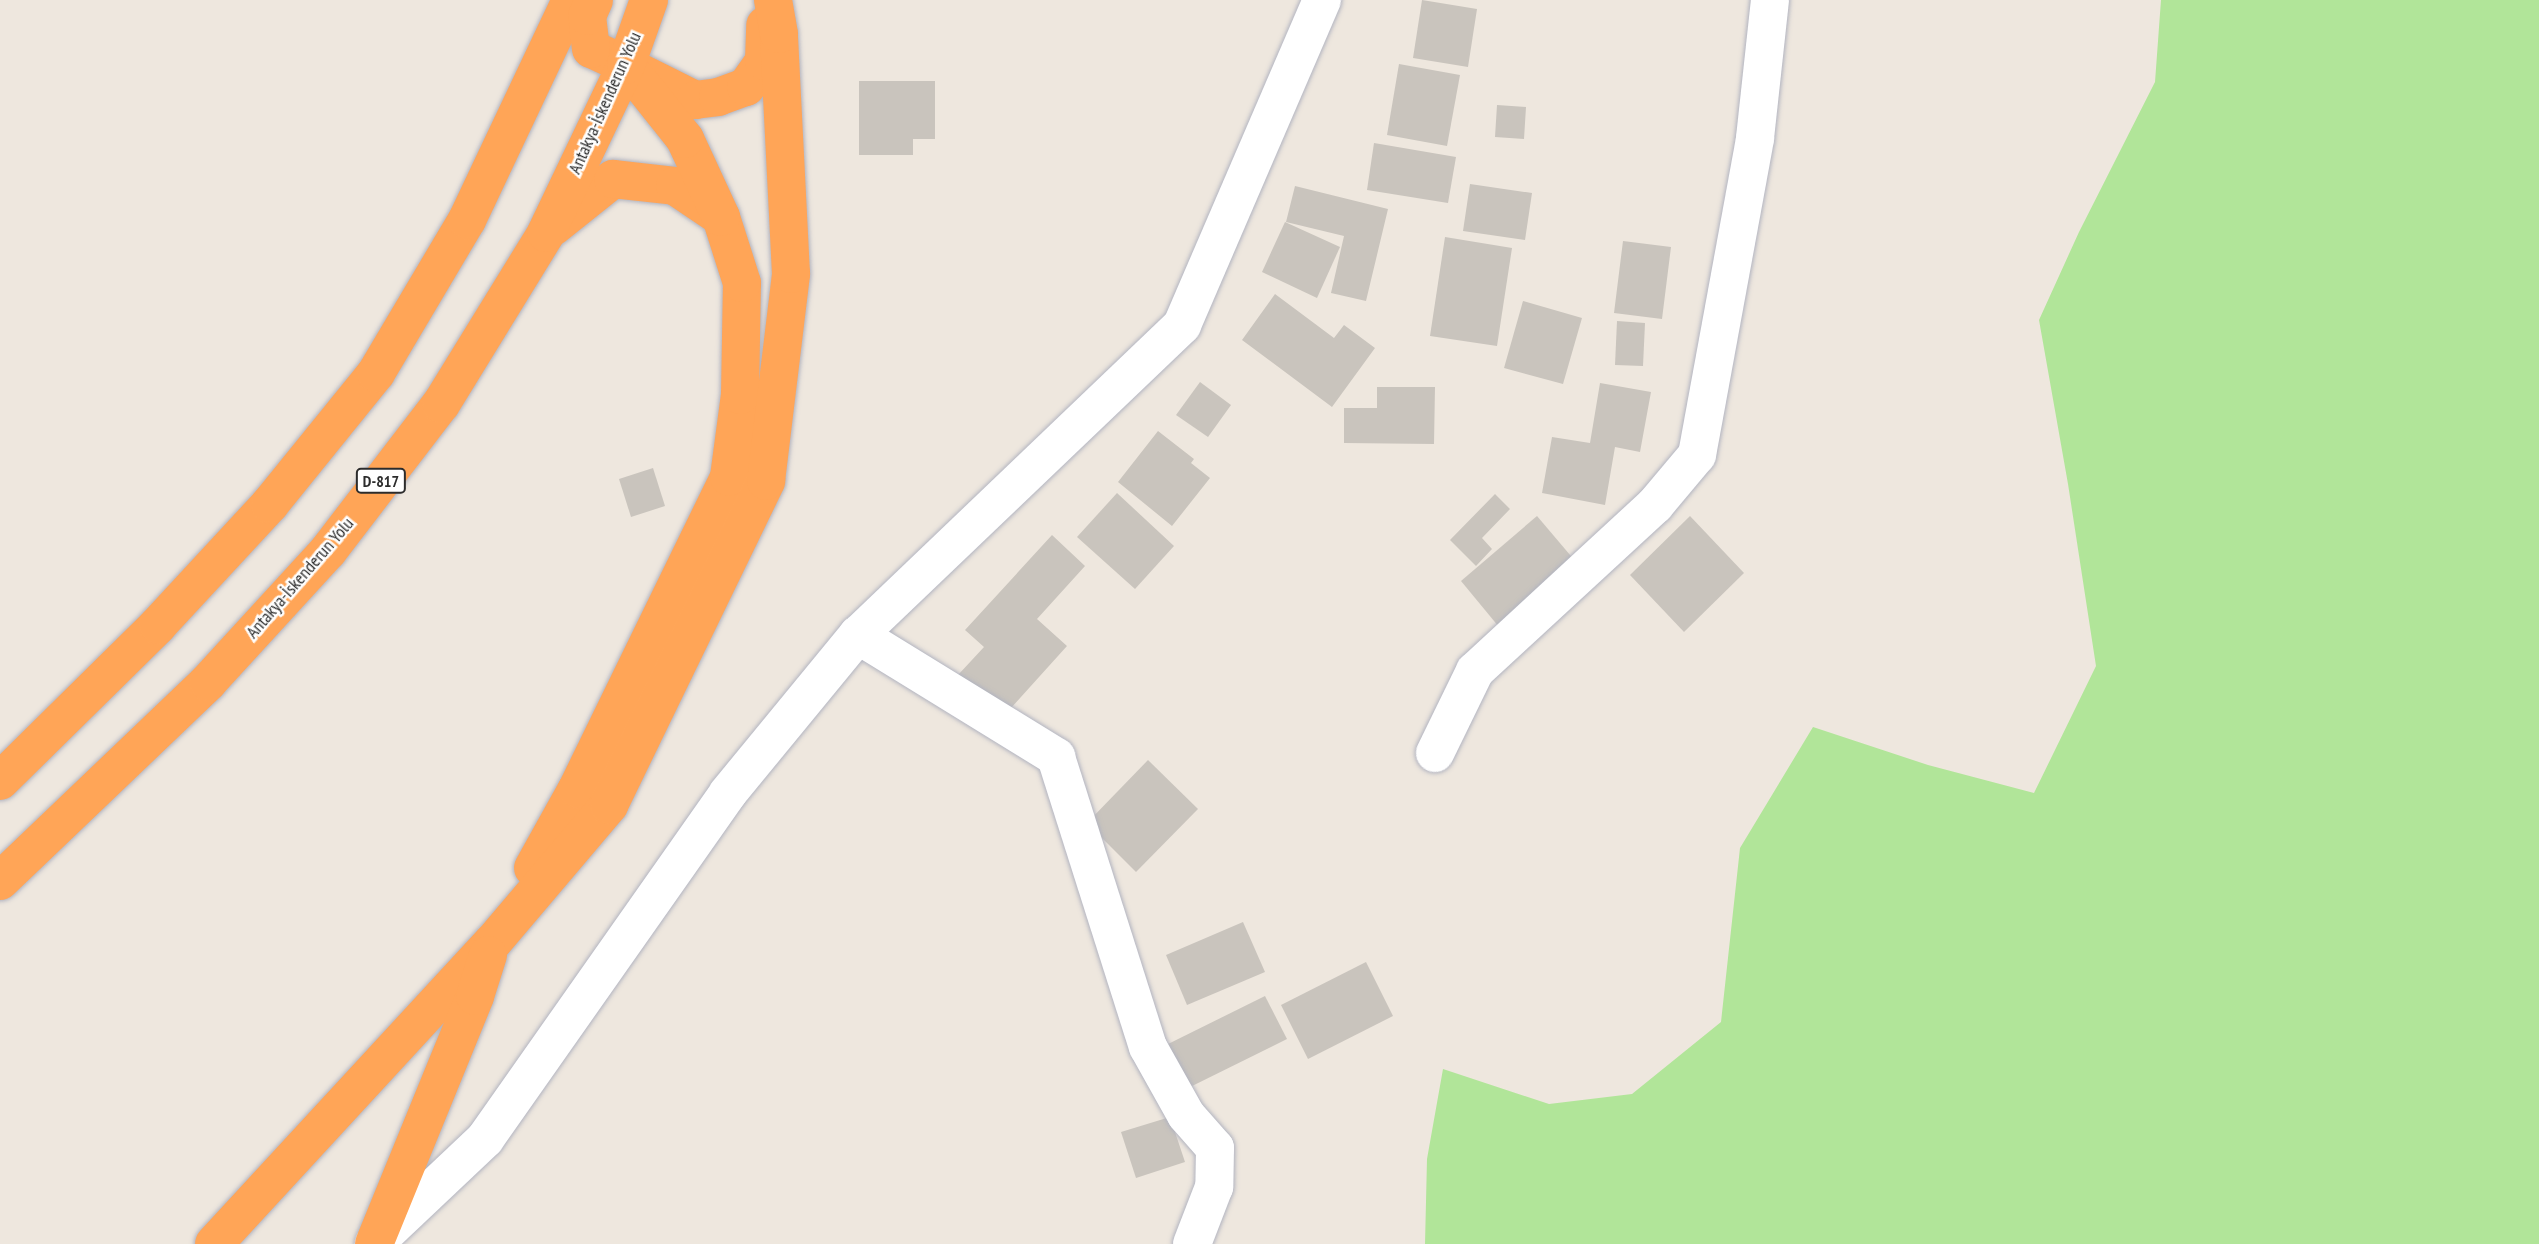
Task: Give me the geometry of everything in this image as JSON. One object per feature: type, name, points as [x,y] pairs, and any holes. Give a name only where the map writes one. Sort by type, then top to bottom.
[{"type":"highway","points":[[0,781],[158,625],[261,514],[376,373],[467,220],[571,0]]},
{"type":"highway","points":[[594,0],[587,16],[591,49],[695,100],[718,97],[746,87],[764,61],[766,0]]},
{"type":"highway","name":"Antakya-İskenderun Yolu","points":[[0,881],[208,682],[328,551],[441,404],[546,233],[626,65],[649,0]]},
{"type":"highway","points":[[214,1244],[493,942],[609,805],[766,481],[791,274],[779,34],[773,0]]},
{"type":"highway","points":[[374,1244],[475,996],[493,942],[577,789],[729,477],[740,395],[743,283],[721,217],[685,139],[626,65]]},
{"type":"highway","points":[[546,233],[613,179],[675,186],[721,217]]},
{"type":"street","points":[[374,1244],[485,1139],[728,793],[858,635],[1182,325],[1322,0]]},
{"type":"street","points":[[1435,753],[1475,671],[1655,505],[1697,454],[1755,138],[1770,0]]},
{"type":"street","points":[[858,635],[1056,757],[1148,1047],[1186,1115],[1215,1148],[1214,1187],[1192,1244]]},
{"type":"green space","points":[[2161,0],[2539,0],[2539,1244],[1425,1244],[1427,1159],[1443,1069],[1549,1104],[1632,1094],[1721,1022],[1740,848],[1813,727],[1928,765],[2034,793],[2096,666],[2039,320],[2079,232],[2155,82]]},
{"type":"building","points":[[1422,0],[1477,9],[1468,67],[1413,58]]},
{"type":"building","points":[[1399,64],[1460,75],[1447,146],[1387,135]]},
{"type":"building","points":[[859,81],[935,81],[935,139],[913,139],[913,155],[859,155]]},
{"type":"building","points":[[1497,105],[1526,107],[1524,139],[1495,137]]},
{"type":"building","points":[[1374,143],[1456,157],[1448,203],[1367,190]]},
{"type":"building","points":[[1470,184],[1532,193],[1525,240],[1463,231]]},
{"type":"building","points":[[1295,186],[1388,209],[1366,301],[1331,293],[1344,236],[1286,222]]},
{"type":"building","points":[[1285,222],[1340,247],[1317,298],[1262,272]]},
{"type":"building","points":[[1445,237],[1512,248],[1497,346],[1430,336]]},
{"type":"building","points":[[1623,241],[1671,247],[1662,319],[1614,313]]},
{"type":"building","points":[[1275,294],[1334,338],[1344,325],[1375,348],[1332,407],[1242,340]]},
{"type":"building","points":[[1523,301],[1582,318],[1563,384],[1504,368]]},
{"type":"building","points":[[1617,321],[1645,323],[1643,366],[1615,365]]},
{"type":"building","points":[[1200,382],[1231,405],[1208,437],[1176,415]]},
{"type":"building","points":[[1600,383],[1651,392],[1640,452],[1615,447],[1605,505],[1542,493],[1552,437],[1590,443]]},
{"type":"building","points":[[1377,387],[1435,387],[1434,444],[1344,443],[1344,408],[1377,408]]},
{"type":"building","points":[[1158,431],[1194,459],[1191,463],[1210,478],[1172,526],[1118,482]]},
{"type":"building","points":[[653,468],[665,506],[631,517],[619,479]]},
{"type":"building","points":[[1117,493],[1174,546],[1135,589],[1077,537]]},
{"type":"building","points":[[1495,494],[1510,509],[1482,538],[1492,549],[1476,566],[1450,540]]},
{"type":"building","points":[[1537,516],[1576,562],[1499,627],[1461,581]]},
{"type":"building","points":[[1690,516],[1744,573],[1684,632],[1630,575]]},
{"type":"building","points":[[1052,535],[1085,566],[1037,619],[1067,646],[1003,717],[958,675],[984,647],[965,630]]},
{"type":"building","points":[[1148,760],[1198,809],[1136,872],[1087,823]]},
{"type":"building","points":[[1243,922],[1265,972],[1187,1005],[1166,955]]},
{"type":"building","points":[[1366,962],[1393,1016],[1308,1059],[1281,1005]]},
{"type":"building","points":[[1265,996],[1287,1039],[1184,1090],[1162,1047]]},
{"type":"building","points":[[1170,1117],[1185,1162],[1136,1178],[1121,1132]]}]
